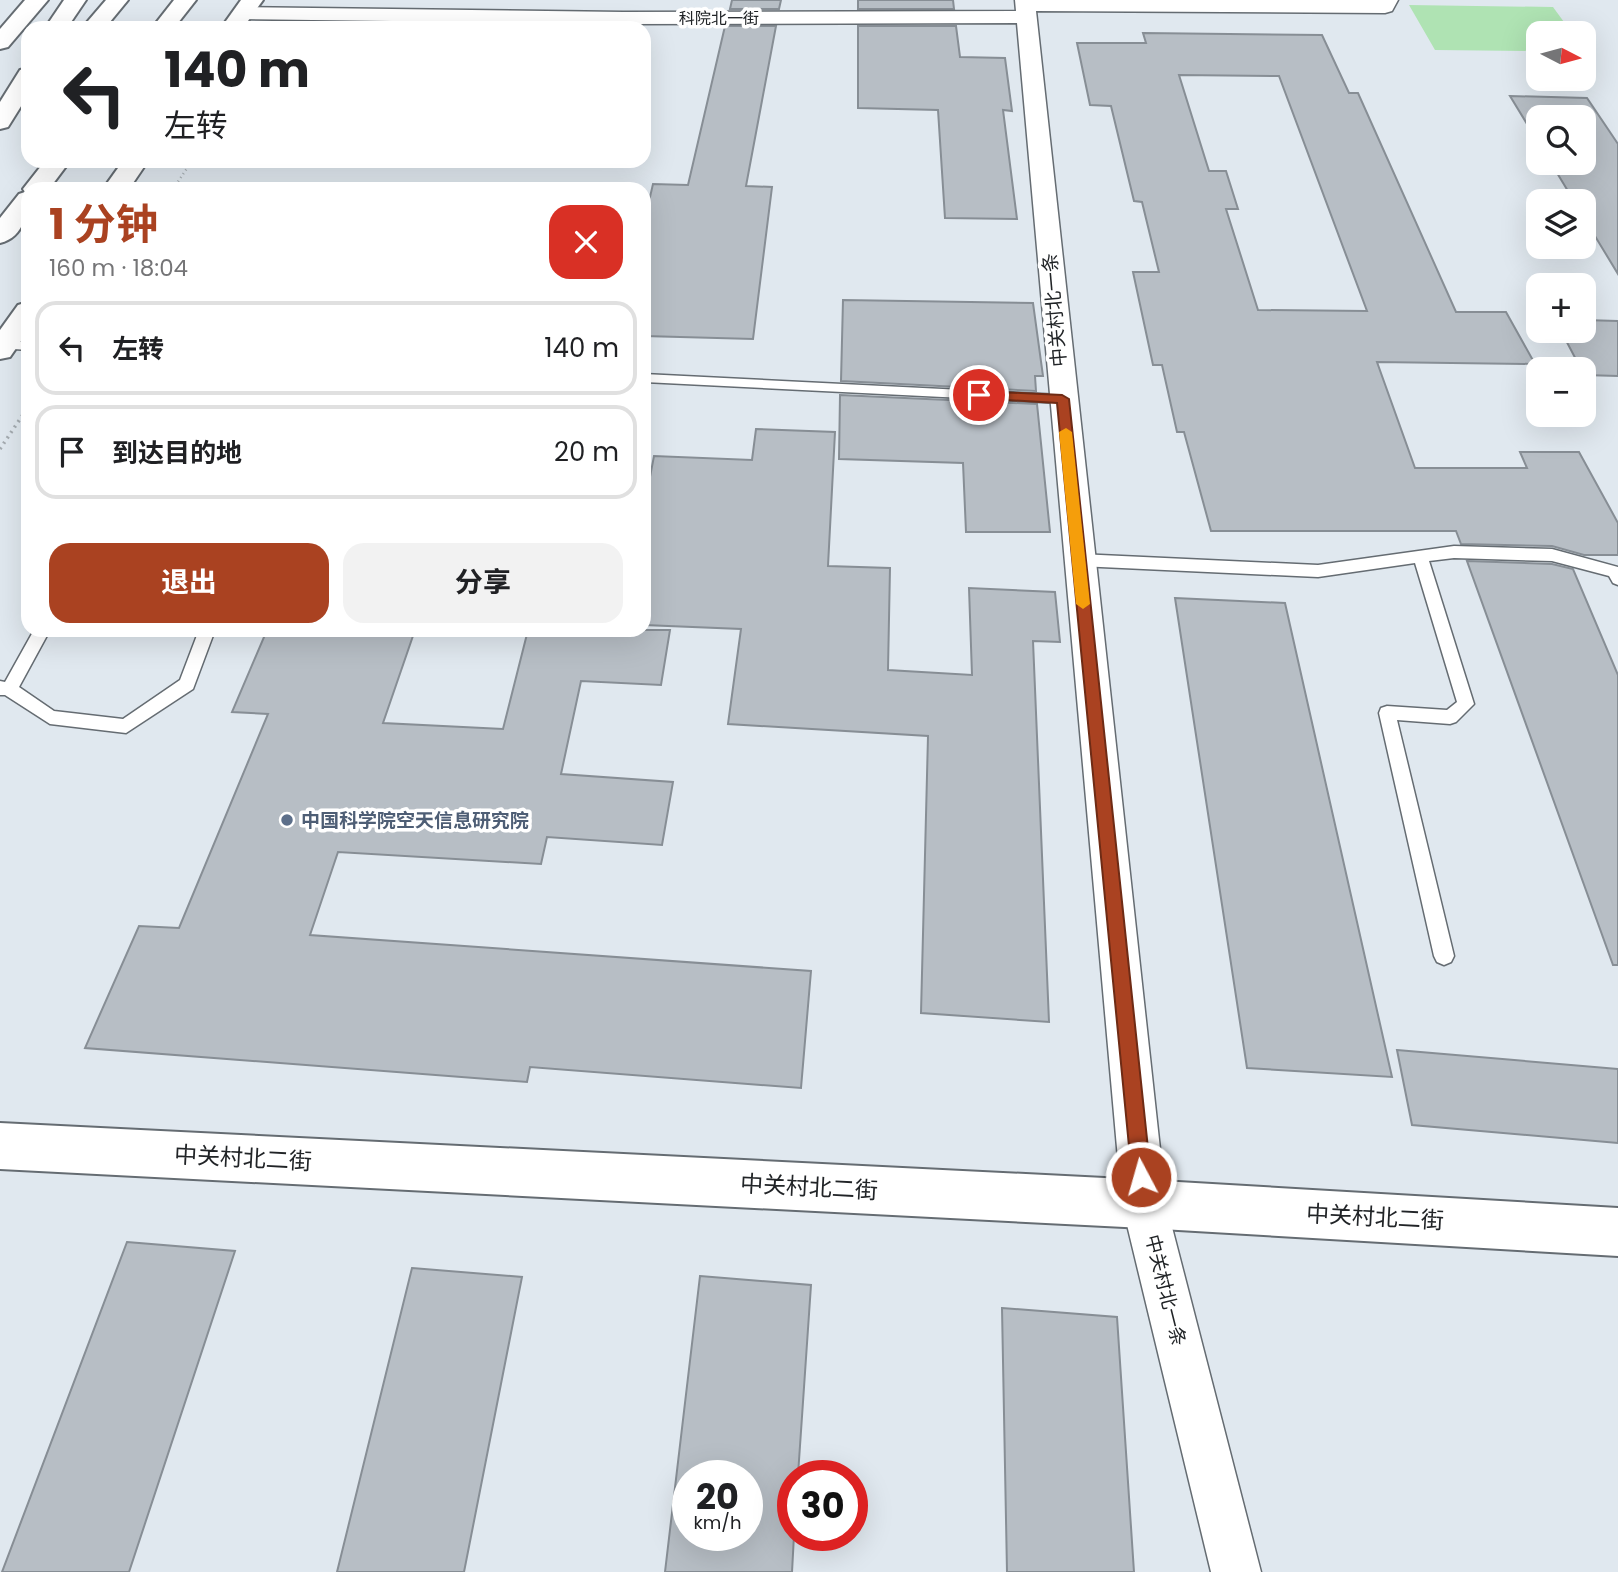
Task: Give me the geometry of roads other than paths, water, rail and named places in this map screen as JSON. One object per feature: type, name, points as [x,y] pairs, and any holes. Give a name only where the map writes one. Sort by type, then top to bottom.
[{"type":"main road","points":[[0,42],[37,0]]},
{"type":"main road","points":[[61,21],[75,0]]},
{"type":"main road","points":[[99,21],[117,0]]},
{"type":"main road","points":[[168,21],[185,0]]},
{"type":"main road","points":[[0,122],[21,87]]},
{"type":"main road","points":[[0,135],[21,111]]},
{"type":"main road","points":[[42,182],[52,168]]},
{"type":"main road","points":[[0,235],[21,208]]},
{"type":"main road","points":[[10,347],[21,325]]},
{"type":"main road","name":"中关村北二街","points":[[0,1146],[1144,1204],[1618,1232]]},
{"type":"street","name":"科院北一街","points":[[242,14],[625,9],[1385,7],[1388,0]]},
{"type":"street","name":"中关村北一条","points":[[1026,7],[1062,399],[1144,1204],[1236,1572]]},
{"type":"lane","points":[[651,377],[1062,399]]},
{"type":"lane","points":[[1079,559],[1318,571],[1454,552],[1552,555],[1615,572],[1618,579]]},
{"type":"lane","points":[[1420,556],[1466,704],[1450,717],[1387,713],[1444,956]]},
{"type":"lane","points":[[37,637],[4,689],[50,717],[126,726],[187,684],[204,637]]},
{"type":"place","name":"中国科学院空天信息研究院","points":[[287,820]]}]
